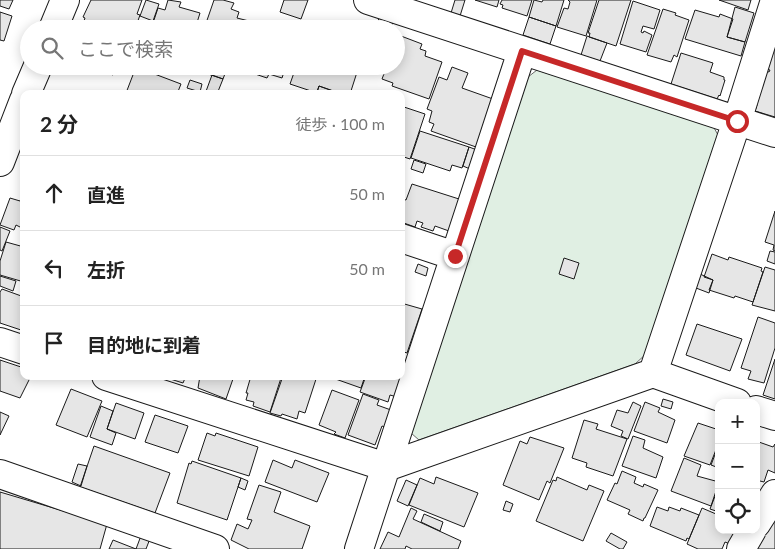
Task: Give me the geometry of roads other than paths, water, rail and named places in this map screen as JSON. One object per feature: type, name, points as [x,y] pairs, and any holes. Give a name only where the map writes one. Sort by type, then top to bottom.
[{"type":"street","points":[[57,20],[65,0]]},
{"type":"street","points":[[368,0],[775,133]]},
{"type":"street","points":[[653,373],[775,0]]},
{"type":"street","points":[[359,549],[522,51]]},
{"type":"street","points":[[29,90],[35,75]]},
{"type":"street","points":[[0,162],[20,113]]},
{"type":"street","points":[[405,239],[455,256]]},
{"type":"street","points":[[0,342],[20,349]]},
{"type":"street","points":[[118,380],[386,467],[653,373],[726,399]]},
{"type":"street","points":[[760,411],[775,416]]},
{"type":"street","points":[[0,474],[215,549]]},
{"type":"street","points":[[760,518],[775,494]]},
{"type":"street","points":[[741,549],[750,534]]}]
